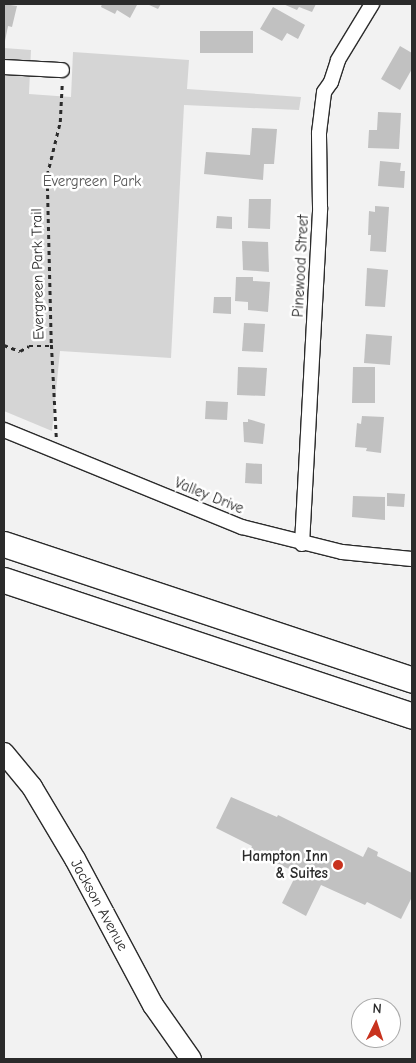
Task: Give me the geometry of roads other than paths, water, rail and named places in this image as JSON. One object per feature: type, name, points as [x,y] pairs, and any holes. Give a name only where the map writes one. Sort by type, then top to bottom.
[{"type":"highway","points":[[4,544],[412,680]]},
{"type":"highway","points":[[4,580],[412,716]]},
{"type":"main road","name":"Jackson Avenue","points":[[4,753],[32,787],[74,859],[153,1005],[189,1058]]},
{"type":"street","name":"Pinewood Street","points":[[302,544],[320,214],[319,133],[324,92],[331,82],[338,60],[372,4]]},
{"type":"street","points":[[4,67],[62,70]]},
{"type":"street","name":"Valley Drive","points":[[4,430],[242,527],[302,544],[342,552],[412,559]]},
{"type":"place","name":"Hampton Inn & Suites","points":[[338,865]]},
{"type":"park label","name":"Evergreen Park","points":[[92,182]]}]
